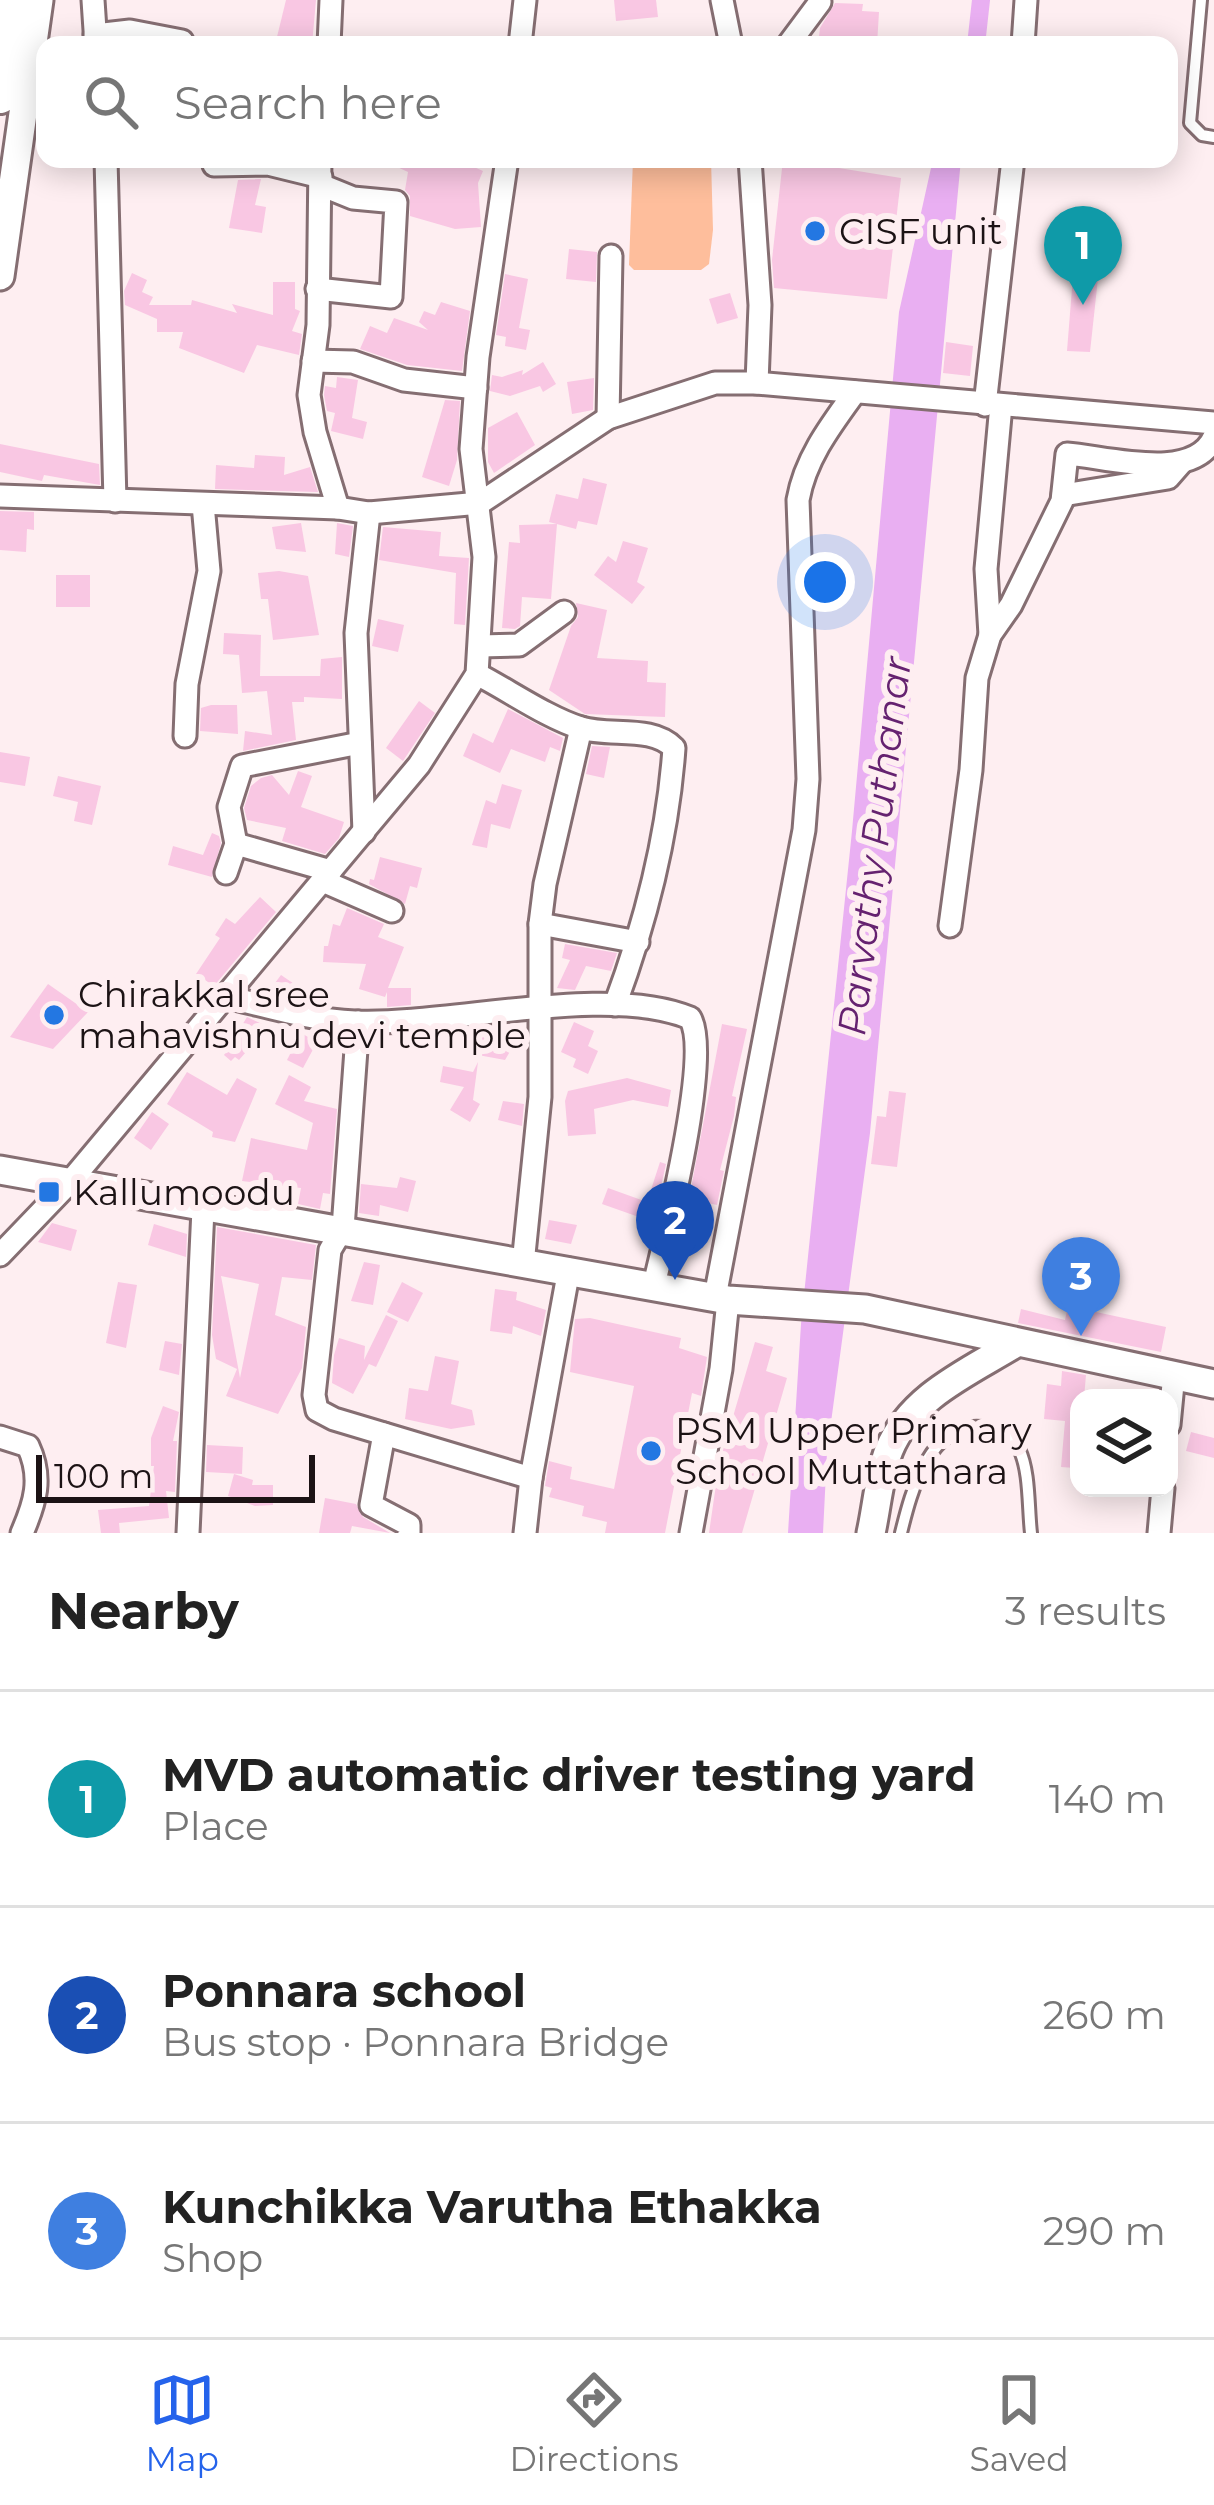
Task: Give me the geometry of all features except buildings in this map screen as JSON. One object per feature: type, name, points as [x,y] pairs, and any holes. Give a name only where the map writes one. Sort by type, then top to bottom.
[{"type":"highway","points":[[0,95],[15,0]]},
{"type":"main road","points":[[0,276],[39,0]]},
{"type":"main road","points":[[0,1170],[722,1298],[865,1309],[1214,1384]]},
{"type":"main road","points":[[871,1533],[888,1452],[902,1426],[927,1398],[1016,1343]]},
{"type":"street","points":[[93,0],[96,36]]},
{"type":"street","points":[[329,36],[331,0]]},
{"type":"street","points":[[521,36],[525,0]]},
{"type":"street","points":[[722,0],[729,36]]},
{"type":"street","points":[[1024,36],[1026,0]]},
{"type":"street","points":[[795,36],[820,2]]},
{"type":"street","points":[[111,36],[130,31],[159,36]]},
{"type":"street","points":[[106,168],[115,501]]},
{"type":"street","points":[[289,168],[320,174],[353,198],[396,202],[391,297],[317,289]]},
{"type":"street","points":[[0,1255],[69,1183],[364,832],[419,765],[477,674],[484,557],[471,449],[506,168]]},
{"type":"street","points":[[751,168],[760,305],[758,383]]},
{"type":"street","points":[[990,635],[986,569],[993,404],[1012,168]]},
{"type":"street","points":[[320,174],[310,409],[338,508]]},
{"type":"street","points":[[608,418],[611,256]]},
{"type":"street","points":[[314,361],[352,362],[404,380],[476,388]]},
{"type":"street","points":[[0,496],[369,512],[480,502],[608,418],[715,383],[1214,423]]},
{"type":"street","points":[[692,1533],[721,1369],[722,1298],[804,830],[808,779],[798,500],[810,461],[866,393]]},
{"type":"street","points":[[1063,495],[1168,478],[1182,462],[1210,447],[1214,437]]},
{"type":"street","points":[[950,926],[971,770],[977,678],[990,635],[1051,530],[1063,495],[1067,454],[1154,464],[1182,462]]},
{"type":"street","points":[[185,736],[187,684],[209,571],[203,504]]},
{"type":"street","points":[[364,832],[356,633],[369,512]]},
{"type":"street","points":[[481,646],[519,645],[564,612]]},
{"type":"street","points":[[477,674],[581,728],[644,735],[674,748],[666,815],[638,942],[615,1005]]},
{"type":"street","points":[[523,1264],[540,1097],[540,924],[581,728]]},
{"type":"street","points":[[226,874],[236,844],[230,807],[242,766],[360,743]]},
{"type":"street","points":[[236,844],[327,876],[392,911]]},
{"type":"street","points":[[540,924],[638,942]]},
{"type":"street","points":[[227,997],[313,1018],[358,1022],[615,1005],[683,1015],[695,1024],[697,1037],[684,1158],[654,1285]]},
{"type":"street","points":[[358,1022],[343,1228],[330,1250],[314,1395],[317,1410],[531,1478]]},
{"type":"street","points":[[188,1533],[203,1209]]},
{"type":"street","points":[[525,1533],[569,1269]]},
{"type":"street","points":[[1173,1389],[1174,1374]]},
{"type":"street","points":[[384,1434],[371,1504],[410,1525],[409,1533]]},
{"type":"street","points":[[0,1437],[28,1447],[37,1465],[38,1488],[22,1533]]},
{"type":"street","points":[[1159,1533],[1162,1497]]},
{"type":"lane","points":[[1201,0],[1190,123],[1202,135],[1214,137]]},
{"type":"lane","points":[[901,1533],[913,1487],[927,1458],[959,1432],[979,1427],[999,1431],[1018,1448],[1031,1533]]},
{"type":"shaded area","points":[[633,168],[711,168],[709,264],[701,270],[634,270],[629,265]]},
{"type":"water","points":[[931,168],[960,168],[870,1133],[827,1452],[823,1533],[788,1533],[801,1324],[899,312]]},
{"type":"waterway","name":"Parvathy Puthanar","points":[[977,36],[981,0]]},
{"type":"place","name":"CISF unit","points":[[815,231]]},
{"type":"place","name":"MVD automatic driver testing yard","points":[[1083,305]]},
{"type":"place","name":"Chirakkal sree mahavishnu devi temple","points":[[54,1015]]},
{"type":"place","name":"Kallumoodu","points":[[49,1192]]},
{"type":"place","name":"Ponnara school","points":[[675,1280]]},
{"type":"place","name":"Kunchikka Varutha Ethakka","points":[[1081,1336]]},
{"type":"place","name":"PSM Upper Primary School Muttathara","points":[[651,1451]]}]
